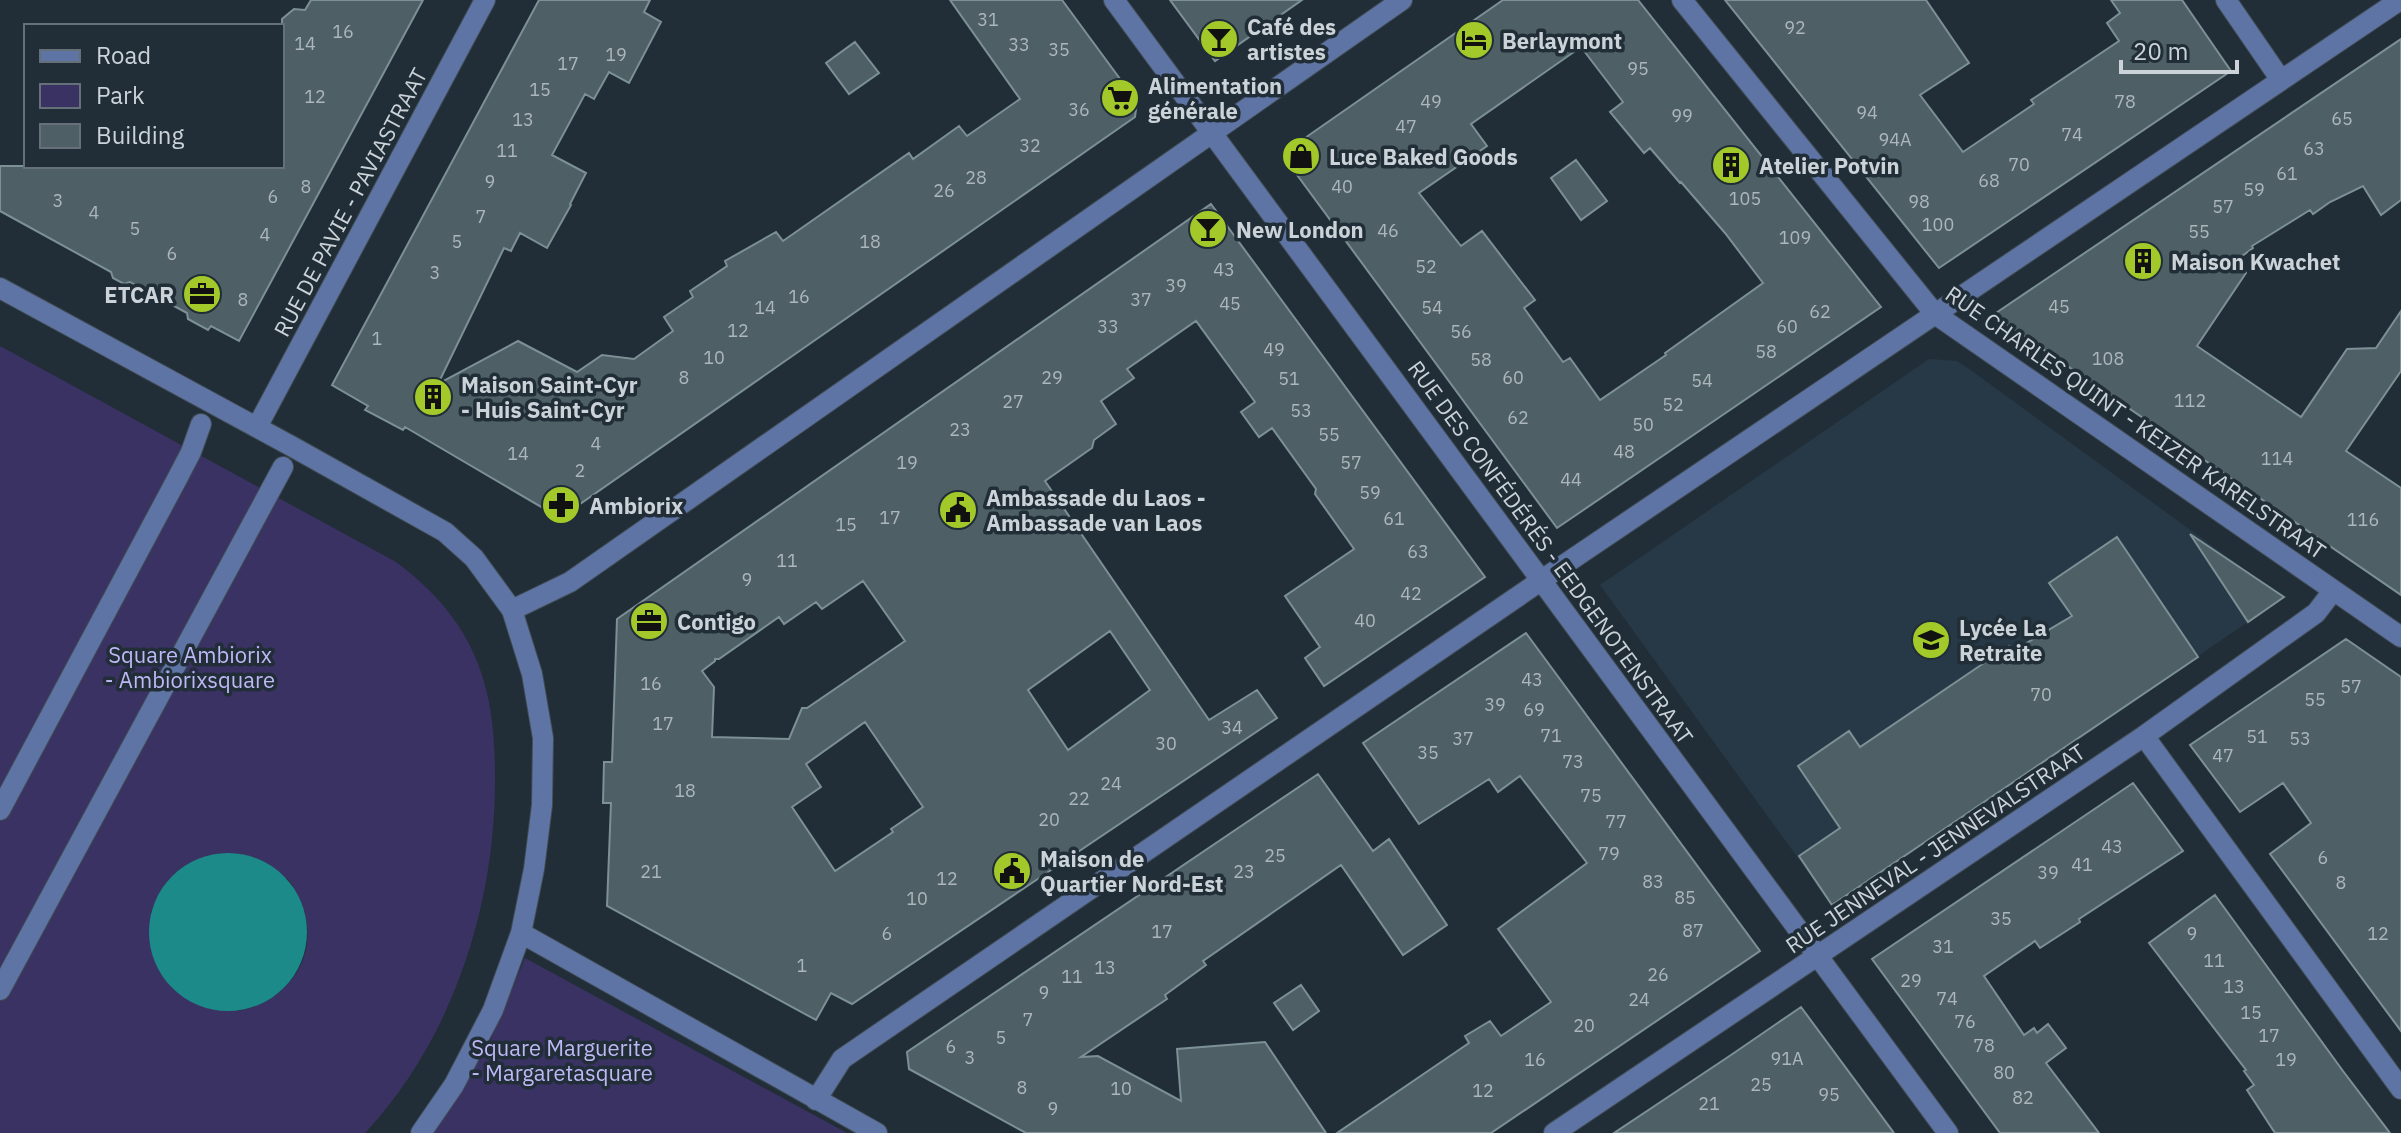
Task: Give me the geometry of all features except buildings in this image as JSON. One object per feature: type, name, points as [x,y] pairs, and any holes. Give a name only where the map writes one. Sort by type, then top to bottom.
[{"type":"street","name":"RUE DE PAVIE - PAVIASTRAAT","points":[[257,427],[485,0]]},
{"type":"street","name":"RUE DES CONFÉDÉRÉS - EEDGENOTENSTRAAT","points":[[1114,0],[1948,1133]]},
{"type":"street","points":[[512,610],[570,582],[1402,0]]},
{"type":"street","name":"RUE CHARLES QUINT - KEIZER KARELSTRAAT","points":[[1682,0],[1935,314],[2401,637]]},
{"type":"street","points":[[2226,0],[2281,80]]},
{"type":"street","points":[[816,1100],[842,1059],[1542,580],[2400,0]]},
{"type":"street","points":[[0,288],[445,532],[474,558],[512,610],[532,674],[543,738],[542,805],[534,869],[521,933],[493,1010],[454,1085],[421,1133]]},
{"type":"street","points":[[0,810],[177,479],[201,424]]},
{"type":"street","points":[[0,990],[283,467]]},
{"type":"street","name":"RUE JENNEVAL - JENNEVALSTRAAT","points":[[1554,1133],[2144,736],[2316,613],[2333,591]]},
{"type":"street","points":[[2144,736],[2401,1089]]},
{"type":"street","points":[[521,933],[877,1133]]},
{"type":"shaded area","name":"Lycée La Retraite","points":[[1929,359],[1957,361],[1972,371],[2273,590],[2273,605],[1832,905],[1600,585]]},
{"type":"shaded area","points":[[228,853],[258,859],[284,876],[301,902],[307,932],[301,962],[284,988],[258,1005],[228,1011],[198,1005],[172,988],[155,962],[149,932],[155,902],[172,876],[198,859]]},
{"type":"green space","name":"Square Ambiorix - Ambiorixsquare","points":[[0,346],[396,562],[422,583],[455,620],[478,664],[492,719],[495,777],[487,873],[478,921],[463,967],[445,1013],[423,1056],[396,1096],[365,1133],[0,1133]],"holes":[[[184,866],[288,879],[300,900],[306,921],[307,941],[303,960],[279,992],[261,1003],[238,1011],[151,912],[164,886]]]},
{"type":"green space","name":"Square Marguerite - Margaretasquare","points":[[525,958],[847,1133],[434,1133],[488,1046]]},
{"type":"place","name":"Café des artistes","points":[[1219,39]]},
{"type":"place","name":"Berlaymont","points":[[1474,40]]},
{"type":"place","name":"Alimentation générale","points":[[1120,98]]},
{"type":"place","name":"Luce Baked Goods","points":[[1301,156]]},
{"type":"place","name":"Atelier Potvin","points":[[1731,165]]},
{"type":"place","name":"New London","points":[[1208,229]]},
{"type":"place","name":"Maison Kwachet","points":[[2143,261]]},
{"type":"place","name":"ETCAR","points":[[202,294]]},
{"type":"place","name":"Maison Saint-Cyr - Huis Saint-Cyr","points":[[433,397]]},
{"type":"place","name":"Ambiorix","points":[[561,505]]},
{"type":"place","name":"Ambassade du Laos - Ambassade van Laos","points":[[958,510]]},
{"type":"place","name":"Contigo","points":[[649,621]]},
{"type":"place","name":"Lycée La Retraite","points":[[1931,640]]},
{"type":"place","name":"Maison de Quartier Nord-Est","points":[[1012,871]]}]
